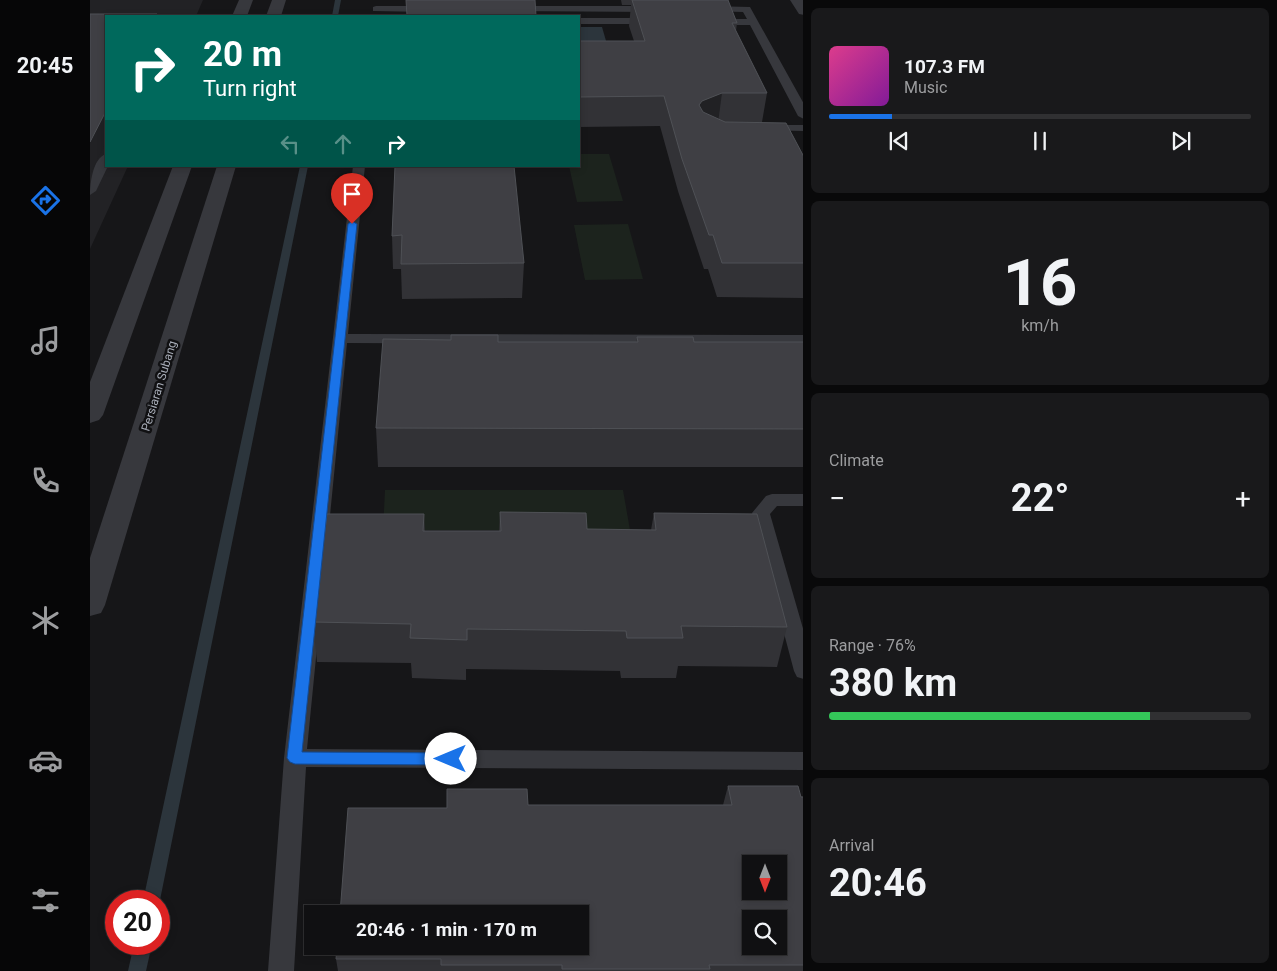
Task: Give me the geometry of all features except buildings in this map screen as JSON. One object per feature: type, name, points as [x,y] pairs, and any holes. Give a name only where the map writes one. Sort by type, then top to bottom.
[{"type":"street","points":[[240,15],[246,0]]},
{"type":"street","points":[[274,15],[279,0]]},
{"type":"street","points":[[797,0],[803,10]]},
{"type":"street","points":[[90,415],[183,167]]},
{"type":"street","name":"Persiaran Subang","points":[[90,605],[227,167]]},
{"type":"lane","points":[[698,9],[744,4],[803,116]]},
{"type":"lane","points":[[376,8],[435,9]]},
{"type":"lane","points":[[503,9],[659,9]]},
{"type":"lane","points":[[580,21],[666,21]]},
{"type":"lane","points":[[705,22],[754,22]]},
{"type":"lane","points":[[756,128],[803,128]]},
{"type":"lane","points":[[90,191],[105,160]]},
{"type":"lane","points":[[280,971],[295,758],[359,167]]},
{"type":"lane","points":[[340,338],[803,340]]},
{"type":"lane","points":[[803,500],[772,500],[761,513],[803,671]]},
{"type":"lane","points":[[295,758],[803,761]]},
{"type":"shaded area","points":[[90,0],[203,0],[196,15],[105,15],[105,167],[128,167],[90,249]]},
{"type":"shaded area","points":[[580,27],[602,27],[611,58],[580,58]]},
{"type":"shaded area","points":[[580,154],[609,154],[623,201],[577,202],[569,167],[580,167]]},
{"type":"shaded area","points":[[628,224],[643,279],[585,280],[574,225]]},
{"type":"shaded area","points":[[385,490],[623,490],[630,530],[383,530]]},
{"type":"waterway","points":[[335,15],[338,0]]},
{"type":"waterway","points":[[154,890],[304,167]]},
{"type":"waterway","points":[[137,971],[141,955]]},
{"type":"route","points":[[352,224],[295,758],[451,759]]}]
